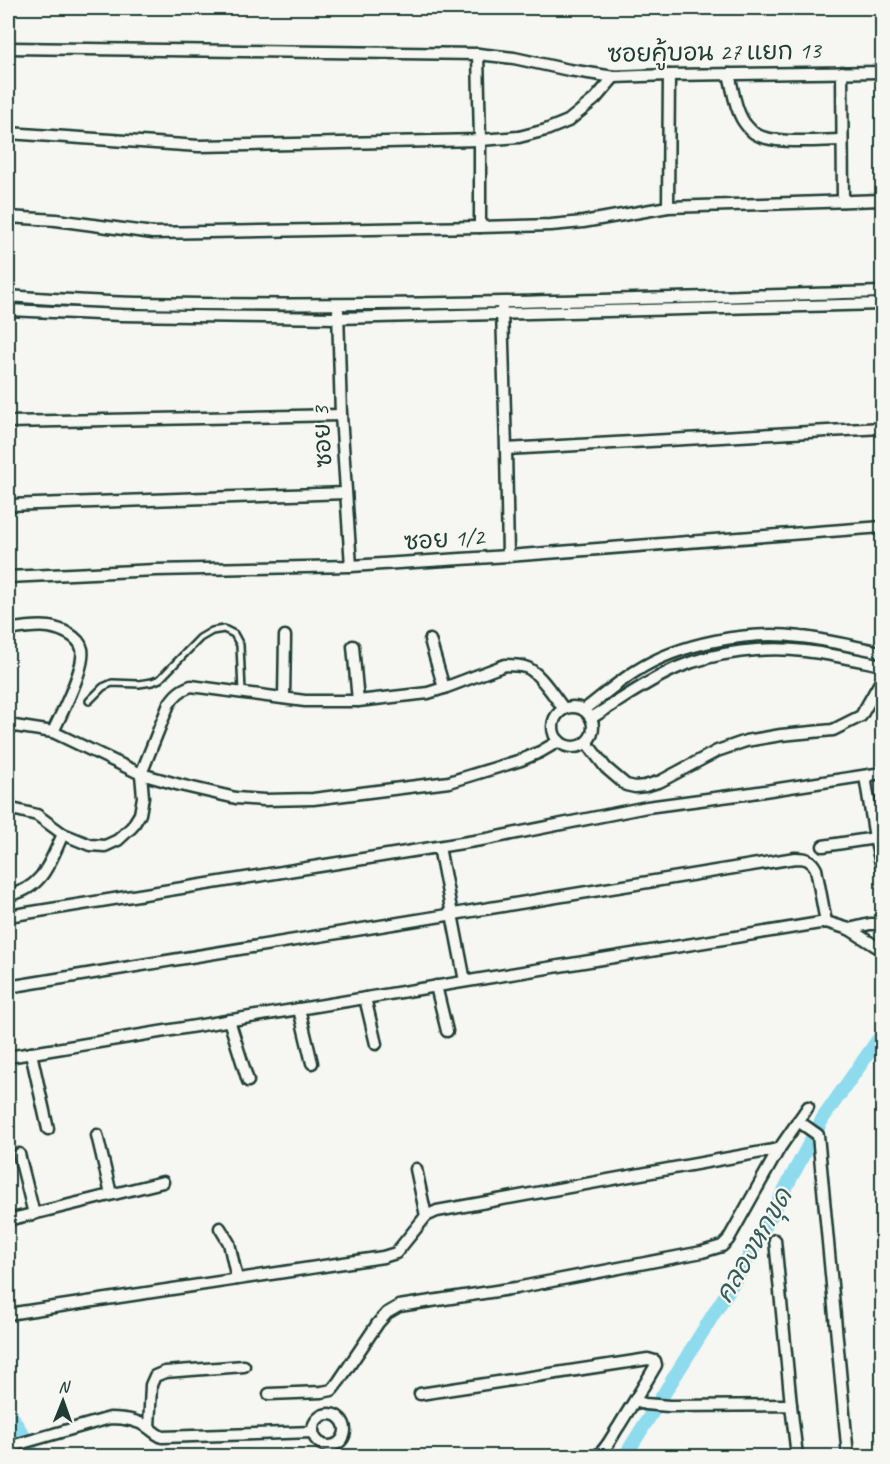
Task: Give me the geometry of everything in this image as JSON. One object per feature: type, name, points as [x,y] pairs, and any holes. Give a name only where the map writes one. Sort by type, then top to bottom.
[{"type":"street","name":"ซอยคู้บอน 27 แยก 13","points":[[8,48],[478,54],[514,58],[615,77],[882,72]]},
{"type":"street","points":[[478,54],[480,227]]},
{"type":"street","points":[[842,72],[843,201]]},
{"type":"street","points":[[729,74],[736,105],[743,121],[754,134],[778,140],[842,140]]},
{"type":"street","points":[[668,207],[669,75]]},
{"type":"street","points":[[8,133],[198,146],[480,140],[519,137],[568,121],[596,99],[615,77]]},
{"type":"street","points":[[8,217],[57,220],[153,232],[480,227],[583,222],[668,207],[882,200]]},
{"type":"street","points":[[8,310],[122,315],[338,318],[502,308],[882,292]]},
{"type":"street","points":[[8,296],[137,303],[502,308],[882,304]]},
{"type":"street","name":"ซอย 3","points":[[338,305],[341,415],[351,566]]},
{"type":"street","points":[[502,308],[508,556]]},
{"type":"street","points":[[8,422],[341,415]]},
{"type":"street","points":[[506,449],[882,428]]},
{"type":"street","points":[[8,506],[346,493]]},
{"type":"street","name":"ซอย 1/2","points":[[8,578],[156,570],[351,566],[882,527]]},
{"type":"street","points":[[8,630],[48,627],[77,639],[82,648],[78,674],[53,732]]},
{"type":"street","points":[[284,698],[285,636]]},
{"type":"street","points":[[789,650],[790,636]]},
{"type":"street","points":[[588,714],[636,671],[669,655],[702,643],[737,637],[800,636],[882,652]]},
{"type":"street","points":[[430,640],[444,688]]},
{"type":"street","points":[[353,646],[358,701]]},
{"type":"street","points":[[694,646],[699,661]]},
{"type":"street","points":[[588,714],[679,667],[745,651],[789,650],[826,654],[882,665]]},
{"type":"street","points":[[8,808],[37,815],[63,834],[90,845],[105,846],[118,840],[132,827],[140,814],[143,797],[141,774],[169,704],[175,695],[191,686],[305,701],[358,701],[428,693],[505,665],[527,667],[535,673],[564,709]]},
{"type":"street","points":[[586,742],[606,768],[626,785],[645,786],[661,781],[717,751],[746,741],[833,730],[861,716],[882,679]]},
{"type":"street","points":[[574,707],[588,714],[593,727],[591,735],[579,746],[565,745],[554,733],[553,724],[557,715],[564,709],[574,707]]},
{"type":"street","points":[[8,725],[53,732],[141,774],[236,798],[264,800],[313,799],[449,782],[521,760],[559,741]]},
{"type":"street","points":[[8,916],[487,839],[647,807],[882,773]]},
{"type":"street","points":[[865,776],[879,837],[882,868]]},
{"type":"street","points":[[8,895],[18,894],[32,887],[50,864],[63,834]]},
{"type":"street","points":[[823,846],[879,837]]},
{"type":"street","points":[[439,847],[465,981]]},
{"type":"street","points":[[8,987],[795,858],[808,859],[816,869],[826,921]]},
{"type":"street","points":[[8,1057],[826,921],[849,928],[882,950]]},
{"type":"street","points":[[849,928],[882,924]]},
{"type":"street","points":[[436,986],[447,1031]]},
{"type":"street","points":[[365,998],[376,1044]]},
{"type":"street","points":[[299,1009],[312,1063]]},
{"type":"street","points":[[229,1020],[248,1081]]},
{"type":"street","points":[[31,1053],[48,1129]]},
{"type":"street","points":[[270,1394],[332,1390],[378,1323],[387,1313],[399,1306],[516,1288],[702,1252],[722,1246],[728,1240],[779,1149],[802,1124],[808,1107]]},
{"type":"street","points":[[802,1124],[818,1135],[848,1456]]},
{"type":"street","points":[[97,1136],[111,1194]]},
{"type":"street","points":[[8,1314],[383,1257],[396,1253],[426,1216],[437,1211],[779,1149]]},
{"type":"street","points":[[19,1154],[33,1214]]},
{"type":"street","points":[[416,1168],[426,1216]]},
{"type":"street","points":[[8,1221],[163,1182]]},
{"type":"street","points":[[220,1228],[229,1243],[237,1279]]},
{"type":"street","points":[[775,1240],[797,1456]]},
{"type":"street","points":[[420,1394],[652,1359],[656,1365],[640,1402],[596,1456]]},
{"type":"street","points":[[149,1428],[151,1385],[155,1376],[165,1372],[244,1366]]},
{"type":"street","points":[[640,1402],[669,1406],[791,1405]]},
{"type":"street","points":[[327,1414],[336,1415],[345,1427],[344,1436],[332,1451],[317,1439],[313,1432],[320,1417],[327,1414]]},
{"type":"street","points":[[8,1447],[110,1418],[136,1421],[162,1437],[313,1432]]},
{"type":"lane","points":[[89,701],[103,687],[112,683],[139,684],[160,679],[200,638],[212,631],[224,629],[234,634],[240,645],[242,692]]},
{"type":"waterway","name":"คลองหกขุด","points":[[625,1456],[746,1262],[823,1118],[882,1034]]},
{"type":"waterway","points":[[8,1411],[30,1446],[32,1456]]}]
